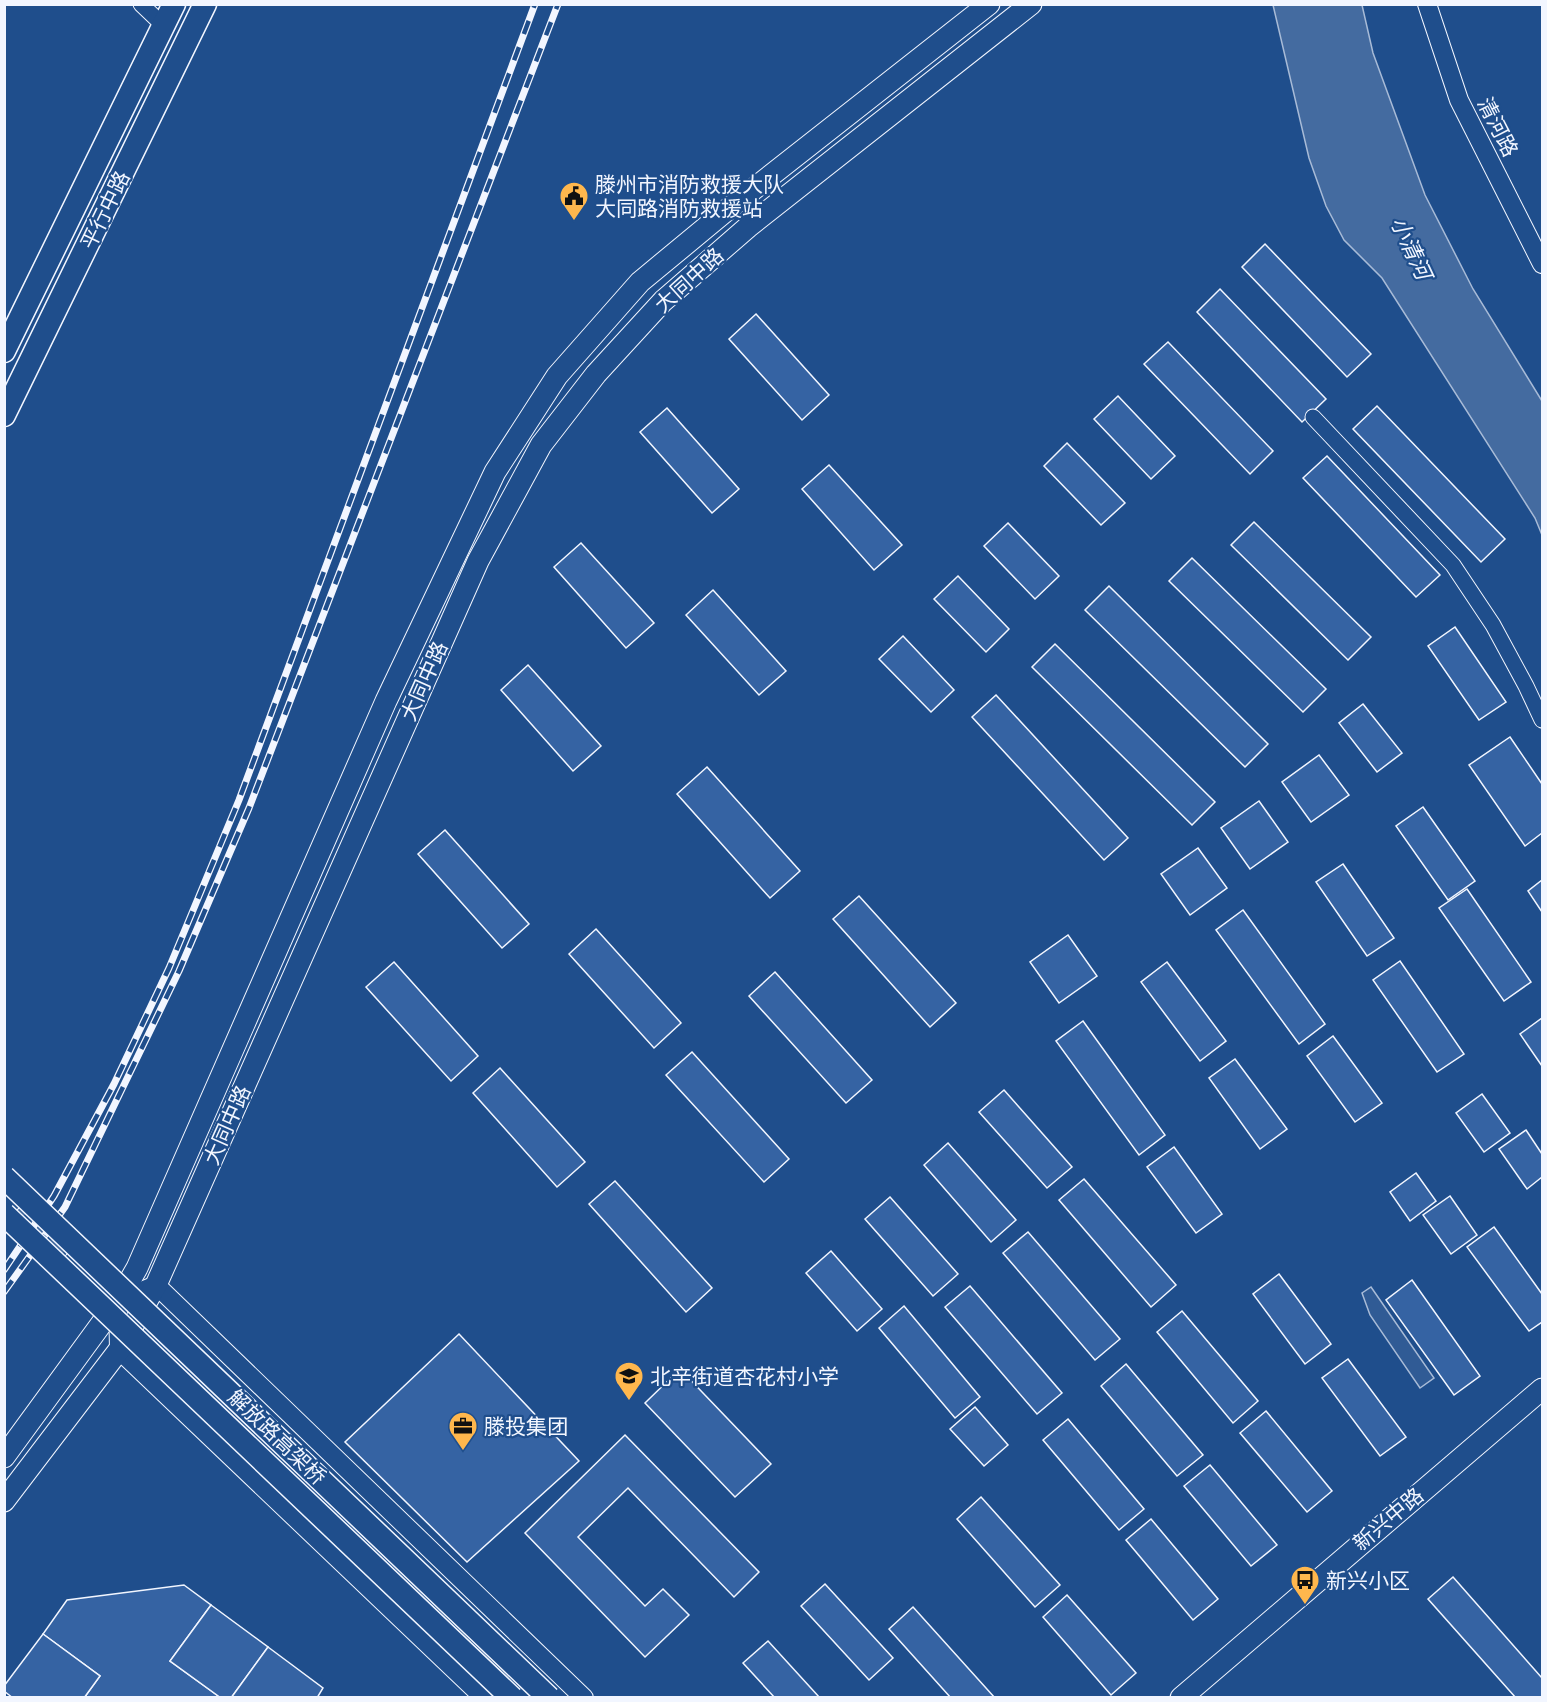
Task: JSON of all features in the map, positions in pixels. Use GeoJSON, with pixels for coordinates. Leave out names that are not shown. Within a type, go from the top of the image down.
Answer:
{"type":"FeatureCollection","features":[{"type":"Feature","properties":{"kind":"main road","name":"平行中路"},"geometry":{"type":"LineString","coordinates":[[4,351],[174,4]]}},
{"type":"Feature","properties":{"kind":"main road","name":"平行中路"},"geometry":{"type":"LineString","coordinates":[[4,415],[205,4]]}},
{"type":"Feature","properties":{"kind":"main road","name":"大同中路"},"geometry":{"type":"LineString","coordinates":[[4,1457],[117,1301],[137,1268],[386,701],[495,472],[557,376],[639,282],[989,4]]}},
{"type":"Feature","properties":{"kind":"main road","name":"大同中路"},"geometry":{"type":"LineString","coordinates":[[4,1501],[119,1350],[156,1285],[478,561],[541,445],[597,374],[663,301],[748,226],[1031,4]]}},
{"type":"Feature","properties":{"kind":"main road","name":"解放路高架桥"},"geometry":{"type":"LineString","coordinates":[[4,1177],[549,1698]]}},
{"type":"Feature","properties":{"kind":"main road","name":"解放路高架桥"},"geometry":{"type":"LineString","coordinates":[[4,1214],[513,1698]]}},
{"type":"Feature","properties":{"kind":"main road","name":"新兴中路"},"geometry":{"type":"LineString","coordinates":[[1181,1698],[1542,1389]]}},
{"type":"Feature","properties":{"kind":"street"},"geometry":{"type":"LineString","coordinates":[[141,4],[164,26]]}},
{"type":"Feature","properties":{"kind":"street","name":"清河路"},"geometry":{"type":"LineString","coordinates":[[1427,4],[1459,100],[1542,264]]}},
{"type":"Feature","properties":{"kind":"street"},"geometry":{"type":"LineString","coordinates":[[1313,417],[1453,565],[1493,625],[1542,720]]}},
{"type":"Feature","properties":{"kind":"street"},"geometry":{"type":"LineString","coordinates":[[4,1186],[13,1202],[4,1198]]}},
{"type":"Feature","properties":{"kind":"street"},"geometry":{"type":"LineString","coordinates":[[74,1260],[117,1301],[119,1350],[484,1698]]}},
{"type":"Feature","properties":{"kind":"street"},"geometry":{"type":"LineString","coordinates":[[117,1301],[156,1285],[584,1698]]}},
{"type":"Feature","properties":{"kind":"shaded area"},"geometry":{"type":"Polygon","coordinates":[[[1371,1287],[1434,1378],[1420,1388],[1370,1315],[1362,1293],[1371,1287]]]}},
{"type":"Feature","properties":{"kind":"water","name":"小清河"},"geometry":{"type":"Polygon","coordinates":[[[1273,5],[1362,5],[1373,53],[1425,195],[1473,289],[1542,401],[1542,535],[1535,518],[1382,278],[1344,240],[1326,206],[1309,158],[1273,5]]]}},
{"type":"Feature","properties":{"kind":"building"},"geometry":{"type":"Polygon","coordinates":[[[1265,244],[1371,354],[1347,377],[1242,267],[1265,244]]]}},
{"type":"Feature","properties":{"kind":"building"},"geometry":{"type":"Polygon","coordinates":[[[1220,289],[1326,399],[1302,422],[1197,312],[1220,289]]]}},
{"type":"Feature","properties":{"kind":"building"},"geometry":{"type":"Polygon","coordinates":[[[756,314],[829,395],[802,420],[729,339],[756,314]]]}},
{"type":"Feature","properties":{"kind":"building"},"geometry":{"type":"Polygon","coordinates":[[[1168,342],[1273,451],[1250,474],[1144,364],[1168,342]]]}},
{"type":"Feature","properties":{"kind":"building"},"geometry":{"type":"Polygon","coordinates":[[[1118,396],[1175,456],[1151,479],[1094,419],[1118,396]]]}},
{"type":"Feature","properties":{"kind":"building"},"geometry":{"type":"Polygon","coordinates":[[[1377,406],[1505,539],[1481,562],[1353,429],[1377,406]]]}},
{"type":"Feature","properties":{"kind":"building"},"geometry":{"type":"Polygon","coordinates":[[[667,408],[739,489],[712,513],[640,432],[667,408]]]}},
{"type":"Feature","properties":{"kind":"building"},"geometry":{"type":"Polygon","coordinates":[[[1067,443],[1125,503],[1101,525],[1044,466],[1067,443]]]}},
{"type":"Feature","properties":{"kind":"building"},"geometry":{"type":"Polygon","coordinates":[[[1327,456],[1440,575],[1416,597],[1303,478],[1327,456]]]}},
{"type":"Feature","properties":{"kind":"building"},"geometry":{"type":"Polygon","coordinates":[[[829,465],[902,545],[874,570],[802,489],[829,465]]]}},
{"type":"Feature","properties":{"kind":"building"},"geometry":{"type":"Polygon","coordinates":[[[1254,522],[1371,637],[1348,660],[1231,545],[1254,522]]]}},
{"type":"Feature","properties":{"kind":"building"},"geometry":{"type":"Polygon","coordinates":[[[1008,523],[1059,576],[1035,599],[984,546],[1008,523]]]}},
{"type":"Feature","properties":{"kind":"building"},"geometry":{"type":"Polygon","coordinates":[[[581,543],[654,623],[626,648],[554,567],[581,543]]]}},
{"type":"Feature","properties":{"kind":"building"},"geometry":{"type":"Polygon","coordinates":[[[1192,558],[1326,689],[1303,712],[1169,581],[1192,558]]]}},
{"type":"Feature","properties":{"kind":"building"},"geometry":{"type":"Polygon","coordinates":[[[958,576],[1009,629],[986,652],[934,599],[958,576]]]}},
{"type":"Feature","properties":{"kind":"building"},"geometry":{"type":"Polygon","coordinates":[[[1109,586],[1268,744],[1245,767],[1085,610],[1109,586]]]}},
{"type":"Feature","properties":{"kind":"building"},"geometry":{"type":"Polygon","coordinates":[[[713,590],[786,671],[759,695],[686,615],[713,590]]]}},
{"type":"Feature","properties":{"kind":"building"},"geometry":{"type":"Polygon","coordinates":[[[1455,627],[1506,702],[1479,720],[1428,646],[1455,627]]]}},
{"type":"Feature","properties":{"kind":"building"},"geometry":{"type":"Polygon","coordinates":[[[903,636],[954,690],[931,712],[879,659],[903,636]]]}},
{"type":"Feature","properties":{"kind":"building"},"geometry":{"type":"Polygon","coordinates":[[[1055,644],[1215,802],[1192,825],[1032,667],[1055,644]]]}},
{"type":"Feature","properties":{"kind":"building"},"geometry":{"type":"Polygon","coordinates":[[[528,665],[601,746],[573,771],[501,690],[528,665]]]}},
{"type":"Feature","properties":{"kind":"building"},"geometry":{"type":"Polygon","coordinates":[[[996,695],[1128,838],[1104,860],[972,717],[996,695]]]}},
{"type":"Feature","properties":{"kind":"building"},"geometry":{"type":"Polygon","coordinates":[[[1363,704],[1402,753],[1377,772],[1339,723],[1363,704]]]}},
{"type":"Feature","properties":{"kind":"building"},"geometry":{"type":"Polygon","coordinates":[[[1510,737],[1542,784],[1542,833],[1525,846],[1469,765],[1510,737]]]}},
{"type":"Feature","properties":{"kind":"building"},"geometry":{"type":"Polygon","coordinates":[[[1319,755],[1349,795],[1311,822],[1282,782],[1319,755]]]}},
{"type":"Feature","properties":{"kind":"building"},"geometry":{"type":"Polygon","coordinates":[[[707,767],[800,871],[770,898],[677,794],[707,767]]]}},
{"type":"Feature","properties":{"kind":"building"},"geometry":{"type":"Polygon","coordinates":[[[1259,801],[1288,842],[1250,869],[1221,828],[1259,801]]]}},
{"type":"Feature","properties":{"kind":"building"},"geometry":{"type":"Polygon","coordinates":[[[1423,807],[1475,881],[1448,900],[1396,826],[1423,807]]]}},
{"type":"Feature","properties":{"kind":"building"},"geometry":{"type":"Polygon","coordinates":[[[445,830],[529,924],[502,948],[418,854],[445,830]]]}},
{"type":"Feature","properties":{"kind":"building"},"geometry":{"type":"Polygon","coordinates":[[[1198,848],[1227,888],[1190,915],[1161,874],[1198,848]]]}},
{"type":"Feature","properties":{"kind":"building"},"geometry":{"type":"Polygon","coordinates":[[[1343,864],[1394,938],[1367,956],[1316,882],[1343,864]]]}},
{"type":"Feature","properties":{"kind":"building"},"geometry":{"type":"Polygon","coordinates":[[[1542,880],[1542,912],[1528,891],[1542,880]]]}},
{"type":"Feature","properties":{"kind":"building"},"geometry":{"type":"Polygon","coordinates":[[[1467,889],[1531,982],[1504,1001],[1439,908],[1467,889]]]}},
{"type":"Feature","properties":{"kind":"building"},"geometry":{"type":"Polygon","coordinates":[[[859,896],[956,1003],[930,1027],[833,919],[859,896]]]}},
{"type":"Feature","properties":{"kind":"building"},"geometry":{"type":"Polygon","coordinates":[[[1243,910],[1325,1024],[1299,1044],[1216,930],[1243,910]]]}},
{"type":"Feature","properties":{"kind":"building"},"geometry":{"type":"Polygon","coordinates":[[[596,929],[681,1023],[654,1048],[569,954],[596,929]]]}},
{"type":"Feature","properties":{"kind":"building"},"geometry":{"type":"Polygon","coordinates":[[[1068,935],[1097,976],[1059,1003],[1030,962],[1068,935]]]}},
{"type":"Feature","properties":{"kind":"building"},"geometry":{"type":"Polygon","coordinates":[[[1400,961],[1464,1054],[1437,1072],[1373,980],[1400,961]]]}},
{"type":"Feature","properties":{"kind":"building"},"geometry":{"type":"Polygon","coordinates":[[[394,962],[478,1056],[451,1081],[366,987],[394,962]]]}},
{"type":"Feature","properties":{"kind":"building"},"geometry":{"type":"Polygon","coordinates":[[[1167,962],[1226,1041],[1200,1061],[1141,982],[1167,962]]]}},
{"type":"Feature","properties":{"kind":"building"},"geometry":{"type":"Polygon","coordinates":[[[775,972],[872,1080],[846,1103],[749,996],[775,972]]]}},
{"type":"Feature","properties":{"kind":"building"},"geometry":{"type":"Polygon","coordinates":[[[1542,1018],[1542,1066],[1520,1034],[1542,1018]]]}},
{"type":"Feature","properties":{"kind":"building"},"geometry":{"type":"Polygon","coordinates":[[[1083,1021],[1165,1135],[1139,1155],[1056,1041],[1083,1021]]]}},
{"type":"Feature","properties":{"kind":"building"},"geometry":{"type":"Polygon","coordinates":[[[1333,1036],[1382,1103],[1355,1122],[1307,1056],[1333,1036]]]}},
{"type":"Feature","properties":{"kind":"building"},"geometry":{"type":"Polygon","coordinates":[[[692,1052],[789,1159],[764,1182],[666,1075],[692,1052]]]}},
{"type":"Feature","properties":{"kind":"building"},"geometry":{"type":"Polygon","coordinates":[[[1235,1059],[1287,1129],[1260,1149],[1209,1078],[1235,1059]]]}},
{"type":"Feature","properties":{"kind":"building"},"geometry":{"type":"Polygon","coordinates":[[[500,1068],[585,1162],[557,1187],[473,1093],[500,1068]]]}},
{"type":"Feature","properties":{"kind":"building"},"geometry":{"type":"Polygon","coordinates":[[[1004,1090],[1072,1167],[1047,1188],[979,1112],[1004,1090]]]}},
{"type":"Feature","properties":{"kind":"building"},"geometry":{"type":"Polygon","coordinates":[[[1482,1094],[1510,1133],[1484,1152],[1456,1113],[1482,1094]]]}},
{"type":"Feature","properties":{"kind":"building"},"geometry":{"type":"Polygon","coordinates":[[[1526,1130],[1542,1154],[1542,1177],[1527,1189],[1499,1149],[1526,1130]]]}},
{"type":"Feature","properties":{"kind":"building"},"geometry":{"type":"Polygon","coordinates":[[[948,1143],[1016,1220],[991,1242],[924,1165],[948,1143]]]}},
{"type":"Feature","properties":{"kind":"building"},"geometry":{"type":"Polygon","coordinates":[[[1174,1147],[1222,1214],[1196,1233],[1147,1167],[1174,1147]]]}},
{"type":"Feature","properties":{"kind":"building"},"geometry":{"type":"Polygon","coordinates":[[[1416,1173],[1436,1201],[1410,1221],[1390,1192],[1416,1173]]]}},
{"type":"Feature","properties":{"kind":"building"},"geometry":{"type":"Polygon","coordinates":[[[1084,1179],[1176,1285],[1151,1307],[1059,1200],[1084,1179]]]}},
{"type":"Feature","properties":{"kind":"building"},"geometry":{"type":"Polygon","coordinates":[[[615,1181],[712,1288],[686,1312],[589,1204],[615,1181]]]}},
{"type":"Feature","properties":{"kind":"building"},"geometry":{"type":"Polygon","coordinates":[[[1450,1196],[1477,1235],[1451,1254],[1423,1215],[1450,1196]]]}},
{"type":"Feature","properties":{"kind":"building"},"geometry":{"type":"Polygon","coordinates":[[[890,1197],[958,1274],[933,1296],[865,1219],[890,1197]]]}},
{"type":"Feature","properties":{"kind":"building"},"geometry":{"type":"Polygon","coordinates":[[[1494,1227],[1542,1294],[1542,1322],[1529,1331],[1467,1247],[1494,1227]]]}},
{"type":"Feature","properties":{"kind":"building"},"geometry":{"type":"Polygon","coordinates":[[[1028,1232],[1120,1339],[1095,1360],[1003,1253],[1028,1232]]]}},
{"type":"Feature","properties":{"kind":"building"},"geometry":{"type":"Polygon","coordinates":[[[831,1251],[882,1309],[857,1331],[806,1273],[831,1251]]]}},
{"type":"Feature","properties":{"kind":"building"},"geometry":{"type":"Polygon","coordinates":[[[1279,1274],[1331,1344],[1305,1364],[1253,1294],[1279,1274]]]}},
{"type":"Feature","properties":{"kind":"building"},"geometry":{"type":"Polygon","coordinates":[[[1412,1280],[1480,1376],[1454,1395],[1386,1300],[1412,1280]]]}},
{"type":"Feature","properties":{"kind":"building"},"geometry":{"type":"Polygon","coordinates":[[[970,1286],[1062,1393],[1037,1414],[945,1307],[970,1286]]]}},
{"type":"Feature","properties":{"kind":"building"},"geometry":{"type":"Polygon","coordinates":[[[904,1306],[980,1397],[955,1418],[879,1328],[904,1306]]]}},
{"type":"Feature","properties":{"kind":"building"},"geometry":{"type":"Polygon","coordinates":[[[1182,1311],[1258,1401],[1233,1423],[1157,1332],[1182,1311]]]}},
{"type":"Feature","properties":{"kind":"building","name":"滕投集团"},"geometry":{"type":"Polygon","coordinates":[[[459,1334],[579,1461],[467,1562],[345,1442],[459,1334]]]}},
{"type":"Feature","properties":{"kind":"building"},"geometry":{"type":"Polygon","coordinates":[[[1348,1359],[1406,1437],[1380,1456],[1322,1378],[1348,1359]]]}},
{"type":"Feature","properties":{"kind":"building"},"geometry":{"type":"Polygon","coordinates":[[[1126,1364],[1203,1455],[1177,1476],[1101,1386],[1126,1364]]]}},
{"type":"Feature","properties":{"kind":"building"},"geometry":{"type":"Polygon","coordinates":[[[680,1369],[771,1464],[735,1497],[645,1403],[680,1369]]]}},
{"type":"Feature","properties":{"kind":"building"},"geometry":{"type":"Polygon","coordinates":[[[975,1407],[1008,1445],[984,1466],[950,1429],[975,1407]]]}},
{"type":"Feature","properties":{"kind":"building"},"geometry":{"type":"Polygon","coordinates":[[[1266,1411],[1332,1491],[1307,1512],[1240,1433],[1266,1411]]]}},
{"type":"Feature","properties":{"kind":"building"},"geometry":{"type":"Polygon","coordinates":[[[1068,1419],[1144,1509],[1119,1530],[1043,1440],[1068,1419]]]}},
{"type":"Feature","properties":{"kind":"building"},"geometry":{"type":"Polygon","coordinates":[[[625,1435],[759,1572],[734,1597],[628,1488],[578,1537],[645,1606],[663,1589],[689,1615],[645,1657],[525,1533],[625,1435]]]}},
{"type":"Feature","properties":{"kind":"building"},"geometry":{"type":"Polygon","coordinates":[[[1210,1465],[1277,1545],[1251,1566],[1184,1486],[1210,1465]]]}},
{"type":"Feature","properties":{"kind":"building"},"geometry":{"type":"Polygon","coordinates":[[[981,1497],[1060,1585],[1035,1607],[957,1519],[981,1497]]]}},
{"type":"Feature","properties":{"kind":"building"},"geometry":{"type":"Polygon","coordinates":[[[1151,1519],[1218,1599],[1193,1620],[1126,1540],[1151,1519]]]}},
{"type":"Feature","properties":{"kind":"building"},"geometry":{"type":"Polygon","coordinates":[[[1453,1577],[1542,1678],[1542,1698],[1516,1698],[1428,1599],[1453,1577]]]}},
{"type":"Feature","properties":{"kind":"building"},"geometry":{"type":"Polygon","coordinates":[[[825,1584],[893,1658],[869,1680],[801,1606],[825,1584]]]}},
{"type":"Feature","properties":{"kind":"building"},"geometry":{"type":"Polygon","coordinates":[[[184,1585],[211,1605],[170,1661],[221,1698],[84,1698],[100,1676],[43,1634],[67,1600],[184,1585]]]}},
{"type":"Feature","properties":{"kind":"building"},"geometry":{"type":"Polygon","coordinates":[[[1067,1595],[1136,1673],[1111,1695],[1043,1617],[1067,1595]]]}},
{"type":"Feature","properties":{"kind":"building"},"geometry":{"type":"Polygon","coordinates":[[[211,1605],[268,1647],[231,1698],[221,1698],[170,1661],[211,1605]]]}},
{"type":"Feature","properties":{"kind":"building"},"geometry":{"type":"Polygon","coordinates":[[[913,1607],[995,1698],[951,1698],[889,1629],[913,1607]]]}},
{"type":"Feature","properties":{"kind":"building"},"geometry":{"type":"Polygon","coordinates":[[[43,1634],[100,1676],[84,1698],[13,1698],[4,1691],[4,1686],[43,1634]]]}},
{"type":"Feature","properties":{"kind":"building"},"geometry":{"type":"Polygon","coordinates":[[[768,1641],[820,1698],[775,1698],[743,1663],[768,1641]]]}},
{"type":"Feature","properties":{"kind":"building"},"geometry":{"type":"Polygon","coordinates":[[[268,1647],[323,1688],[317,1698],[231,1698],[268,1647]]]}},
{"type":"Feature","properties":{"kind":"tunnel"},"geometry":{"type":"LineString","coordinates":[[13,1201],[74,1260]]}},
{"type":"Feature","properties":{"kind":"railway"},"geometry":{"type":"LineString","coordinates":[[4,1270],[54,1196],[114,1084],[169,968],[239,800],[535,4]]}},
{"type":"Feature","properties":{"kind":"railway"},"geometry":{"type":"LineString","coordinates":[[4,1292],[65,1207],[179,971],[249,808],[558,4]]}},
{"type":"Feature","properties":{"kind":"place","name":"滕州市消防救援大队 大同路消防救援站"},"geometry":{"type":"Point","coordinates":[574,222]}},
{"type":"Feature","properties":{"kind":"place","name":"北辛街道杏花村小学"},"geometry":{"type":"Point","coordinates":[629,1402]}},
{"type":"Feature","properties":{"kind":"place","name":"滕投集团"},"geometry":{"type":"Point","coordinates":[463,1452]}},
{"type":"Feature","properties":{"kind":"place","name":"新兴小区"},"geometry":{"type":"Point","coordinates":[1305,1606]}}]}
